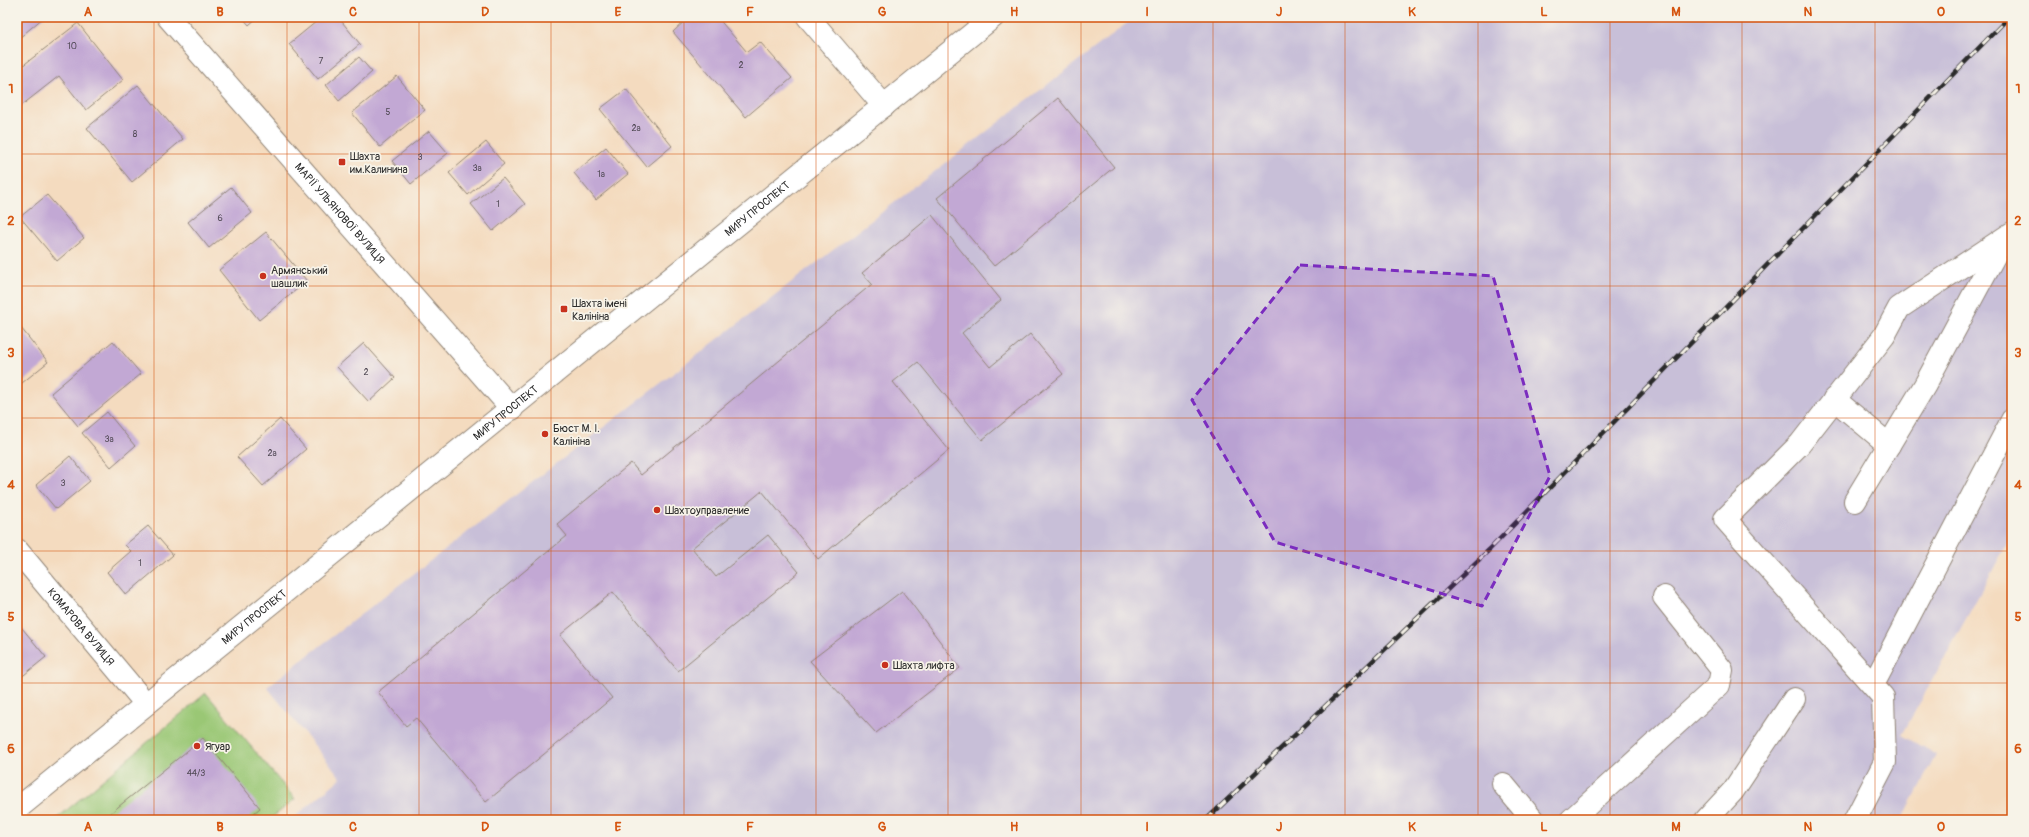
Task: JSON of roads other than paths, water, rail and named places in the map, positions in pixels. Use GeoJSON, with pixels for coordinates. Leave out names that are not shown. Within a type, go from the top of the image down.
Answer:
{"type":"FeatureCollection","features":[{"type":"Feature","properties":{"kind":"main road","name":"МАРІЇ УЛЬЯНОВОЇ ВУЛИЦЯ"},"geometry":{"type":"LineString","coordinates":[[168,17],[512,409]]}},
{"type":"Feature","properties":{"kind":"main road"},"geometry":{"type":"LineString","coordinates":[[808,17],[884,106]]}},
{"type":"Feature","properties":{"kind":"main road","name":"МИРУ ПРОСПЕКТ"},"geometry":{"type":"LineString","coordinates":[[17,809],[512,409],[993,17]]}},
{"type":"Feature","properties":{"kind":"main road"},"geometry":{"type":"LineString","coordinates":[[1855,820],[1884,762],[1883,697],[1725,519],[1800,444],[1884,336],[1899,308],[2008,235]]}},
{"type":"Feature","properties":{"kind":"main road"},"geometry":{"type":"LineString","coordinates":[[1856,501],[1925,385],[2008,235]]}},
{"type":"Feature","properties":{"kind":"main road"},"geometry":{"type":"LineString","coordinates":[[1834,399],[1889,445]]}},
{"type":"Feature","properties":{"kind":"main road"},"geometry":{"type":"LineString","coordinates":[[1873,685],[2012,420]]}},
{"type":"Feature","properties":{"kind":"main road","name":"КОМАРОВА ВУЛИЦЯ"},"geometry":{"type":"LineString","coordinates":[[17,550],[146,704]]}},
{"type":"Feature","properties":{"kind":"main road"},"geometry":{"type":"LineString","coordinates":[[1571,820],[1719,685],[1722,670],[1664,597]]}},
{"type":"Feature","properties":{"kind":"main road"},"geometry":{"type":"LineString","coordinates":[[1706,820],[1733,791],[1794,699]]}},
{"type":"Feature","properties":{"kind":"main road"},"geometry":{"type":"LineString","coordinates":[[1503,784],[1534,820]]}},
{"type":"Feature","properties":{"kind":"railway"},"geometry":{"type":"LineString","coordinates":[[1206,820],[1490,549],[2009,17]]}},
{"type":"Feature","properties":{"kind":"place","name":"Шахта им.Калинина"},"geometry":{"type":"Point","coordinates":[342,162]}},
{"type":"Feature","properties":{"kind":"place","name":"Армянський шашлик"},"geometry":{"type":"Point","coordinates":[263,276]}},
{"type":"Feature","properties":{"kind":"place","name":"Шахта імені Калініна"},"geometry":{"type":"Point","coordinates":[564,309]}},
{"type":"Feature","properties":{"kind":"place","name":"Бюст М. І. Калініна"},"geometry":{"type":"Point","coordinates":[545,434]}},
{"type":"Feature","properties":{"kind":"place","name":"Шахтоуправление"},"geometry":{"type":"Point","coordinates":[657,510]}},
{"type":"Feature","properties":{"kind":"place","name":"Шахта лифта"},"geometry":{"type":"Point","coordinates":[885,665]}},
{"type":"Feature","properties":{"kind":"place","name":"Ягуар"},"geometry":{"type":"Point","coordinates":[197,746]}}]}
